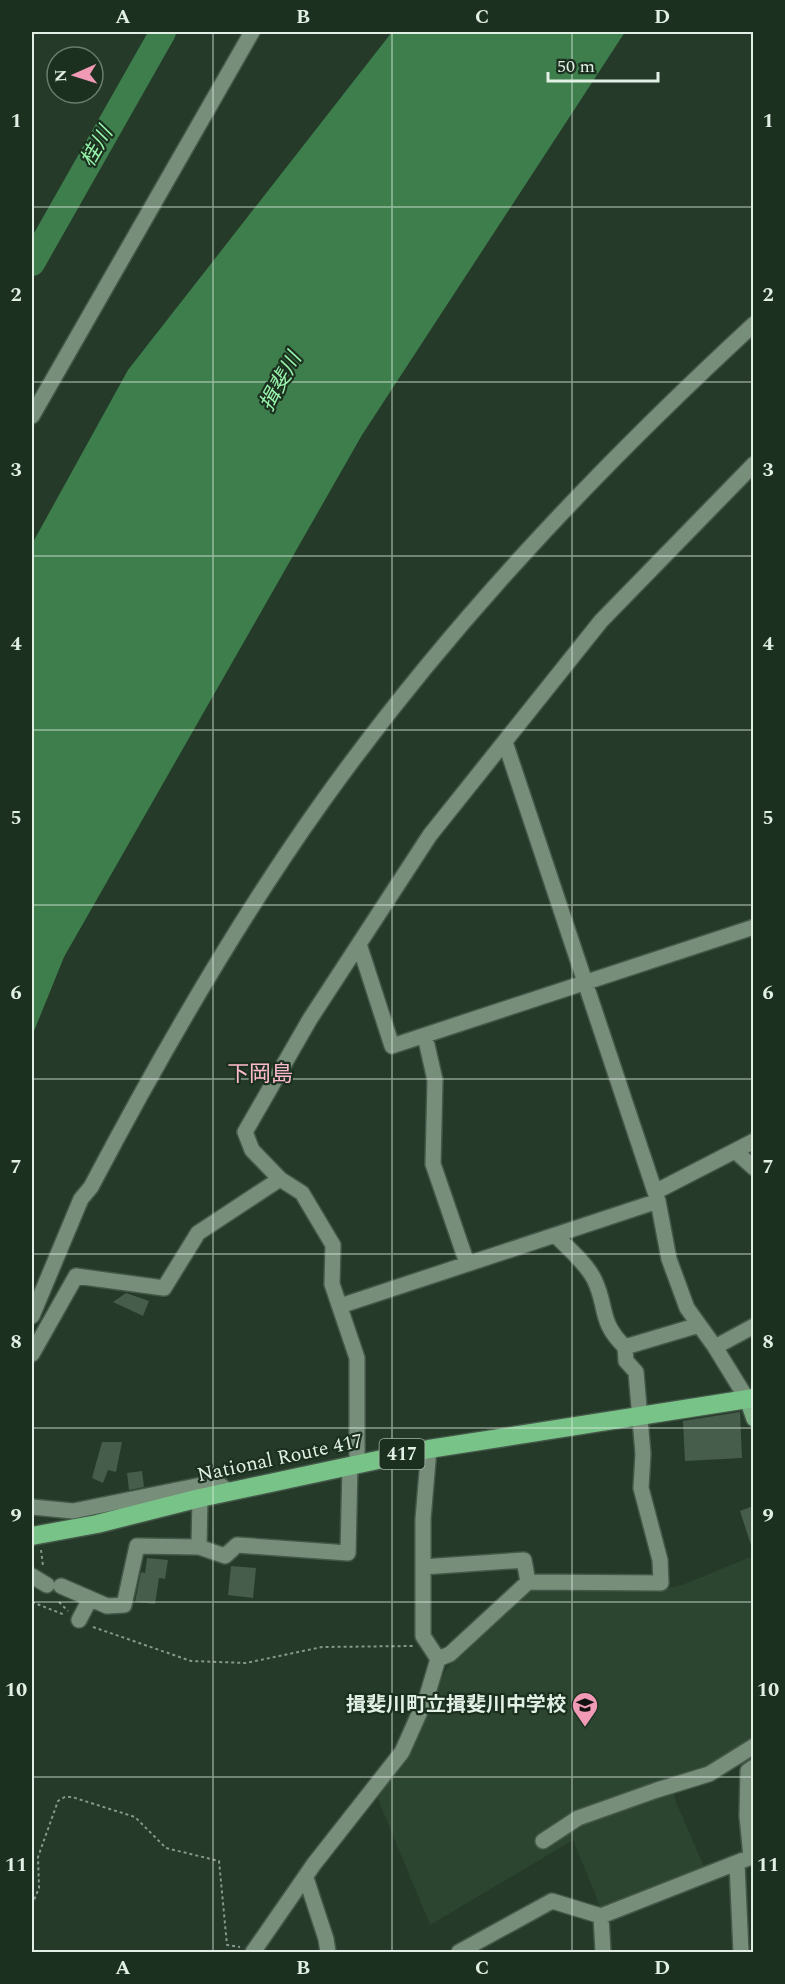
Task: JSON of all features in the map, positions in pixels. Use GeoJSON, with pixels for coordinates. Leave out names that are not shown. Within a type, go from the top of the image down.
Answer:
{"type":"FeatureCollection","features":[{"type":"Feature","properties":{"kind":"highway","name":"National Route 417"},"geometry":{"type":"LineString","coordinates":[[35,1536],[429,1449],[750,1398]]}},
{"type":"Feature","properties":{"kind":"main road"},"geometry":{"type":"LineString","coordinates":[[750,1398],[753,1419]]}},
{"type":"Feature","properties":{"kind":"street"},"geometry":{"type":"LineString","coordinates":[[32,416],[252,32]]}},
{"type":"Feature","properties":{"kind":"street"},"geometry":{"type":"LineString","coordinates":[[32,1316],[81,1199],[91,1187],[168,1043],[259,897],[323,801],[424,669],[481,602],[603,468],[753,324]]}},
{"type":"Feature","properties":{"kind":"street"},"geometry":{"type":"LineString","coordinates":[[32,1576],[107,1606],[124,1605],[137,1546],[199,1547],[225,1556],[237,1545],[348,1553],[354,1465],[357,1358],[332,1284],[333,1245],[302,1193],[280,1179],[252,1150],[244,1132],[310,1019],[430,835],[601,621],[753,464]]}},
{"type":"Feature","properties":{"kind":"street"},"geometry":{"type":"LineString","coordinates":[[505,742],[657,1197],[669,1259],[687,1308],[750,1398]]}},
{"type":"Feature","properties":{"kind":"street"},"geometry":{"type":"LineString","coordinates":[[359,944],[392,1046],[753,927]]}},
{"type":"Feature","properties":{"kind":"street"},"geometry":{"type":"LineString","coordinates":[[425,1036],[435,1080],[433,1164],[467,1263]]}},
{"type":"Feature","properties":{"kind":"street"},"geometry":{"type":"LineString","coordinates":[[340,1306],[556,1236],[657,1197],[753,1141]]}},
{"type":"Feature","properties":{"kind":"street"},"geometry":{"type":"LineString","coordinates":[[735,1151],[753,1168]]}},
{"type":"Feature","properties":{"kind":"street"},"geometry":{"type":"LineString","coordinates":[[32,1354],[76,1276],[164,1288],[198,1233],[280,1179]]}},
{"type":"Feature","properties":{"kind":"street"},"geometry":{"type":"LineString","coordinates":[[438,1659],[450,1654],[528,1582],[661,1583],[660,1560],[641,1488],[643,1454],[636,1372],[626,1360],[625,1347],[613,1335],[604,1320],[594,1279],[556,1236]]}},
{"type":"Feature","properties":{"kind":"street"},"geometry":{"type":"LineString","coordinates":[[625,1347],[699,1325]]}},
{"type":"Feature","properties":{"kind":"street"},"geometry":{"type":"LineString","coordinates":[[715,1347],[753,1326]]}},
{"type":"Feature","properties":{"kind":"street"},"geometry":{"type":"LineString","coordinates":[[429,1449],[423,1519],[423,1636],[438,1659]]}},
{"type":"Feature","properties":{"kind":"street"},"geometry":{"type":"LineString","coordinates":[[32,1508],[73,1511],[216,1482],[230,1492]]}},
{"type":"Feature","properties":{"kind":"street"},"geometry":{"type":"LineString","coordinates":[[199,1547],[200,1498]]}},
{"type":"Feature","properties":{"kind":"street"},"geometry":{"type":"LineString","coordinates":[[423,1567],[524,1560],[528,1582]]}},
{"type":"Feature","properties":{"kind":"street"},"geometry":{"type":"LineString","coordinates":[[80,1620],[90,1599]]}},
{"type":"Feature","properties":{"kind":"street"},"geometry":{"type":"LineString","coordinates":[[254,1950],[402,1752],[427,1696],[438,1659]]}},
{"type":"Feature","properties":{"kind":"street"},"geometry":{"type":"LineString","coordinates":[[543,1840],[578,1818],[709,1774],[753,1746]]}},
{"type":"Feature","properties":{"kind":"street"},"geometry":{"type":"LineString","coordinates":[[467,1950],[552,1901],[601,1916],[751,1857],[747,1816],[748,1771],[753,1767]]}},
{"type":"Feature","properties":{"kind":"street"},"geometry":{"type":"LineString","coordinates":[[737,1864],[741,1953]]}},
{"type":"Feature","properties":{"kind":"street"},"geometry":{"type":"LineString","coordinates":[[306,1878],[326,1939],[328,1953]]}},
{"type":"Feature","properties":{"kind":"street"},"geometry":{"type":"LineString","coordinates":[[601,1916],[603,1953]]}},
{"type":"Feature","properties":{"kind":"path"},"geometry":{"type":"LineString","coordinates":[[32,1602],[58,1614],[74,1616],[49,1591],[54,1586],[35,1536]]}},
{"type":"Feature","properties":{"kind":"path"},"geometry":{"type":"LineString","coordinates":[[80,1620],[137,1643],[191,1660],[246,1663],[322,1647],[417,1646],[427,1643]]}},
{"type":"Feature","properties":{"kind":"path"},"geometry":{"type":"LineString","coordinates":[[32,1905],[39,1888],[38,1857],[58,1802],[65,1797],[72,1797],[135,1817],[166,1848],[219,1862],[227,1945],[254,1950]]}},
{"type":"Feature","properties":{"kind":"shaded area","name":"揖斐川町立揖斐川中学校"},"geometry":{"type":"Polygon","coordinates":[[[753,1556],[753,1753],[673,1789],[676,1802],[705,1869],[602,1911],[573,1840],[430,1925],[377,1797],[405,1753],[436,1684],[464,1645],[535,1585],[659,1590],[682,1585],[753,1556]]]}},
{"type":"Feature","properties":{"kind":"water","name":"揖斐川"},"geometry":{"type":"Polygon","coordinates":[[[392,32],[625,32],[362,435],[64,957],[32,1036],[32,544],[128,370],[392,32]]]}},
{"type":"Feature","properties":{"kind":"building"},"geometry":{"type":"Polygon","coordinates":[[[126,1293],[149,1301],[143,1316],[113,1302],[126,1293]]]}},
{"type":"Feature","properties":{"kind":"building"},"geometry":{"type":"Polygon","coordinates":[[[740,1412],[742,1458],[685,1461],[683,1421],[740,1412]]]}},
{"type":"Feature","properties":{"kind":"building"},"geometry":{"type":"Polygon","coordinates":[[[102,1442],[122,1442],[116,1472],[108,1470],[103,1483],[92,1478],[102,1442]]]}},
{"type":"Feature","properties":{"kind":"building"},"geometry":{"type":"Polygon","coordinates":[[[142,1471],[144,1487],[129,1490],[127,1473],[142,1471]]]}},
{"type":"Feature","properties":{"kind":"building"},"geometry":{"type":"Polygon","coordinates":[[[753,1506],[753,1545],[751,1545],[740,1511],[753,1506]]]}},
{"type":"Feature","properties":{"kind":"building"},"geometry":{"type":"Polygon","coordinates":[[[147,1558],[168,1560],[165,1579],[159,1578],[155,1604],[135,1602],[141,1572],[145,1573],[147,1558]]]}},
{"type":"Feature","properties":{"kind":"building"},"geometry":{"type":"Polygon","coordinates":[[[231,1566],[256,1568],[253,1598],[228,1595],[231,1566]]]}},
{"type":"Feature","properties":{"kind":"waterway","name":"桂川"},"geometry":{"type":"LineString","coordinates":[[32,263],[163,32]]}},
{"type":"Feature","properties":{"kind":"place","name":"揖斐川町立揖斐川中学校"},"geometry":{"type":"Point","coordinates":[585,1728]}},
{"type":"Feature","properties":{"kind":"district","name":"下岡島"},"geometry":{"type":"Point","coordinates":[260,1074]}}]}
